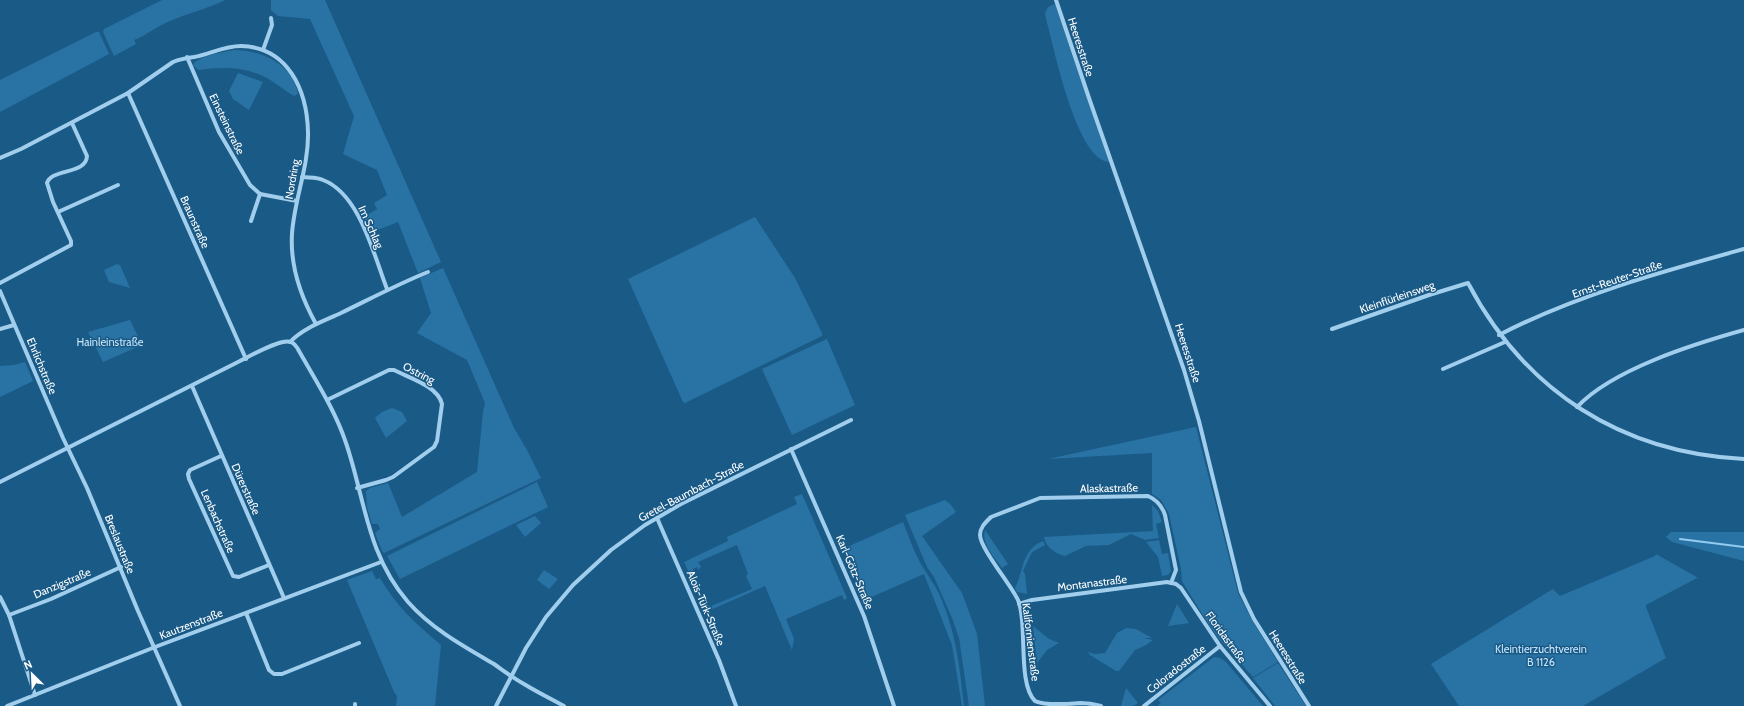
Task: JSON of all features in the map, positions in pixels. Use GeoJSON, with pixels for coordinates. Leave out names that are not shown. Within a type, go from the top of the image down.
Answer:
{"type":"FeatureCollection","features":[{"type":"Feature","properties":{"kind":"street","name":"Heeresstraße"},"geometry":{"type":"LineString","coordinates":[[1056,0],[1184,370],[1199,420],[1241,592],[1254,619],[1309,706]]}},
{"type":"Feature","properties":{"kind":"street"},"geometry":{"type":"LineString","coordinates":[[263,50],[272,25],[271,18]]}},
{"type":"Feature","properties":{"kind":"street","name":"Nordring"},"geometry":{"type":"LineString","coordinates":[[0,158],[72,123],[128,93],[173,62],[187,57],[194,57],[220,48],[241,46],[263,50],[278,58],[290,70],[298,83],[304,98],[308,133],[292,234],[295,268],[305,304],[316,324]]}},
{"type":"Feature","properties":{"kind":"street","name":"Einsteinstraße"},"geometry":{"type":"LineString","coordinates":[[187,57],[219,132],[242,174],[260,194]]}},
{"type":"Feature","properties":{"kind":"street","name":"Braunstraße"},"geometry":{"type":"LineString","coordinates":[[128,93],[246,359]]}},
{"type":"Feature","properties":{"kind":"street"},"geometry":{"type":"LineString","coordinates":[[0,283],[71,245],[71,240],[49,194],[48,180],[83,165],[87,159],[88,156],[72,123]]}},
{"type":"Feature","properties":{"kind":"street","name":"Im Schlag"},"geometry":{"type":"LineString","coordinates":[[302,177],[323,180],[338,189],[352,205],[362,223],[386,289]]}},
{"type":"Feature","properties":{"kind":"street"},"geometry":{"type":"LineString","coordinates":[[58,212],[118,185]]}},
{"type":"Feature","properties":{"kind":"street"},"geometry":{"type":"LineString","coordinates":[[251,220],[260,194],[297,201]]}},
{"type":"Feature","properties":{"kind":"street","name":"Ernst-Reuter-Straße"},"geometry":{"type":"LineString","coordinates":[[1500,335],[1539,316],[1618,287],[1744,249]]}},
{"type":"Feature","properties":{"kind":"street"},"geometry":{"type":"LineString","coordinates":[[290,342],[295,336],[316,324],[386,289],[428,272]]}},
{"type":"Feature","properties":{"kind":"street","name":"Kleinflürleinsweg"},"geometry":{"type":"LineString","coordinates":[[1332,329],[1468,283],[1481,307],[1500,335]]}},
{"type":"Feature","properties":{"kind":"street","name":"Ehrlichstraße"},"geometry":{"type":"LineString","coordinates":[[0,291],[67,447]]}},
{"type":"Feature","properties":{"kind":"street"},"geometry":{"type":"LineString","coordinates":[[0,329],[14,325]]}},
{"type":"Feature","properties":{"kind":"street"},"geometry":{"type":"LineString","coordinates":[[1577,407],[1584,399],[1606,385],[1664,356],[1703,342],[1744,330]]}},
{"type":"Feature","properties":{"kind":"street"},"geometry":{"type":"LineString","coordinates":[[1500,335],[1524,364],[1548,385],[1577,407],[1609,426],[1668,449],[1698,455],[1744,459]]}},
{"type":"Feature","properties":{"kind":"street"},"geometry":{"type":"LineString","coordinates":[[0,482],[67,447],[126,420],[278,343],[290,342],[296,345],[327,400],[345,442],[368,529],[381,562],[397,588],[420,614],[444,634],[511,676],[564,706]]}},
{"type":"Feature","properties":{"kind":"street"},"geometry":{"type":"LineString","coordinates":[[1443,369],[1505,342]]}},
{"type":"Feature","properties":{"kind":"street","name":"Ostring"},"geometry":{"type":"LineString","coordinates":[[327,400],[389,370],[394,370],[434,390],[441,399],[442,404],[438,438],[434,447],[393,477],[357,488]]}},
{"type":"Feature","properties":{"kind":"street","name":"Dürerstraße"},"geometry":{"type":"LineString","coordinates":[[192,386],[284,598]]}},
{"type":"Feature","properties":{"kind":"street","name":"Gretel-Baumbach-Straße"},"geometry":{"type":"LineString","coordinates":[[496,706],[534,633],[546,616],[573,585],[611,550],[657,518],[851,420]]}},
{"type":"Feature","properties":{"kind":"street","name":"Breslaustraße"},"geometry":{"type":"LineString","coordinates":[[67,447],[87,488],[180,706]]}},
{"type":"Feature","properties":{"kind":"street","name":"Karl-Götz-Straße"},"geometry":{"type":"LineString","coordinates":[[791,449],[864,616],[894,706]]}},
{"type":"Feature","properties":{"kind":"street","name":"Lenbachstraße"},"geometry":{"type":"LineString","coordinates":[[222,456],[190,470],[188,474],[189,479],[234,576],[239,577],[269,565]]}},
{"type":"Feature","properties":{"kind":"street","name":"Alaskastraße"},"geometry":{"type":"LineString","coordinates":[[983,526],[991,517],[1040,498],[1148,496],[1158,502],[1166,515],[1176,570],[1169,582]]}},
{"type":"Feature","properties":{"kind":"street","name":"Alois-Türk-Straße"},"geometry":{"type":"LineString","coordinates":[[657,518],[716,654],[736,706]]}},
{"type":"Feature","properties":{"kind":"street","name":"Kalifornienstraße"},"geometry":{"type":"LineString","coordinates":[[983,526],[980,535],[984,547],[1001,571],[1019,604],[1027,686],[1033,699],[1037,703],[1045,706],[1080,703],[1101,706]]}},
{"type":"Feature","properties":{"kind":"street","name":"Kautzenstraße"},"geometry":{"type":"LineString","coordinates":[[7,706],[284,598],[381,562]]}},
{"type":"Feature","properties":{"kind":"street","name":"Danzigstraße"},"geometry":{"type":"LineString","coordinates":[[9,615],[51,599],[121,567]]}},
{"type":"Feature","properties":{"kind":"street","name":"Montanastraße"},"geometry":{"type":"LineString","coordinates":[[1019,604],[1032,600],[1169,582]]}},
{"type":"Feature","properties":{"kind":"street","name":"Floridastraße"},"geometry":{"type":"LineString","coordinates":[[1169,582],[1181,588],[1220,646],[1270,706]]}},
{"type":"Feature","properties":{"kind":"street"},"geometry":{"type":"LineString","coordinates":[[0,597],[9,615],[36,695]]}},
{"type":"Feature","properties":{"kind":"street"},"geometry":{"type":"LineString","coordinates":[[246,613],[269,670],[274,674],[282,674],[360,643]]}},
{"type":"Feature","properties":{"kind":"street","name":"Coloradostraße"},"geometry":{"type":"LineString","coordinates":[[1144,706],[1220,646]]}},
{"type":"Feature","properties":{"kind":"green space"},"geometry":{"type":"Polygon","coordinates":[[[162,0],[225,0],[165,23],[134,40],[136,44],[114,56],[103,32],[104,29],[162,0]]]}},
{"type":"Feature","properties":{"kind":"green space"},"geometry":{"type":"Polygon","coordinates":[[[271,0],[325,0],[441,262],[418,273],[398,222],[370,233],[364,217],[377,209],[374,203],[387,195],[377,170],[343,154],[354,116],[310,19],[278,16],[271,10],[271,0]]]}},
{"type":"Feature","properties":{"kind":"green space"},"geometry":{"type":"Polygon","coordinates":[[[1055,4],[1109,162],[1097,156],[1086,143],[1068,100],[1045,13],[1048,7],[1055,4]]]}},
{"type":"Feature","properties":{"kind":"green space"},"geometry":{"type":"Polygon","coordinates":[[[96,32],[99,32],[109,54],[0,112],[0,80],[96,32]]]}},
{"type":"Feature","properties":{"kind":"green space"},"geometry":{"type":"Polygon","coordinates":[[[234,50],[265,56],[283,67],[290,74],[295,83],[298,94],[294,96],[269,79],[257,73],[232,68],[198,70],[193,65],[205,57],[234,50]]]}},
{"type":"Feature","properties":{"kind":"green space"},"geometry":{"type":"Polygon","coordinates":[[[238,73],[263,82],[249,110],[233,99],[229,91],[238,73]]]}},
{"type":"Feature","properties":{"kind":"green space"},"geometry":{"type":"Polygon","coordinates":[[[755,217],[795,278],[822,333],[822,336],[685,403],[683,402],[628,279],[755,217]]]}},
{"type":"Feature","properties":{"kind":"green space"},"geometry":{"type":"Polygon","coordinates":[[[117,264],[120,265],[130,288],[109,282],[104,270],[117,264]]]}},
{"type":"Feature","properties":{"kind":"green space"},"geometry":{"type":"Polygon","coordinates":[[[443,268],[514,428],[541,478],[384,553],[375,533],[380,529],[378,524],[372,524],[367,507],[366,491],[370,488],[388,483],[402,517],[477,472],[485,403],[467,360],[417,333],[431,313],[420,278],[443,268]]]}},
{"type":"Feature","properties":{"kind":"green space","name":"Hainleinstraße"},"geometry":{"type":"Polygon","coordinates":[[[130,320],[142,345],[103,362],[88,332],[130,320]]]}},
{"type":"Feature","properties":{"kind":"green space"},"geometry":{"type":"Polygon","coordinates":[[[827,339],[855,405],[792,435],[762,369],[827,339]]]}},
{"type":"Feature","properties":{"kind":"green space"},"geometry":{"type":"Polygon","coordinates":[[[25,362],[33,381],[0,397],[0,366],[14,365],[25,362]]]}},
{"type":"Feature","properties":{"kind":"green space"},"geometry":{"type":"Polygon","coordinates":[[[392,408],[402,412],[407,421],[386,438],[375,418],[382,412],[392,408]]]}},
{"type":"Feature","properties":{"kind":"green space"},"geometry":{"type":"Polygon","coordinates":[[[1196,427],[1238,593],[1252,620],[1278,662],[1253,677],[1219,639],[1182,581],[1181,569],[1169,514],[1161,500],[1152,494],[1152,453],[1048,459],[1196,427]]]}},
{"type":"Feature","properties":{"kind":"green space"},"geometry":{"type":"Polygon","coordinates":[[[537,482],[548,507],[400,579],[387,556],[537,482]]]}},
{"type":"Feature","properties":{"kind":"green space"},"geometry":{"type":"Polygon","coordinates":[[[802,494],[847,598],[844,600],[842,595],[786,619],[794,639],[792,650],[765,586],[708,611],[715,629],[713,629],[702,604],[707,602],[709,607],[752,589],[746,576],[748,574],[737,545],[698,562],[701,567],[698,570],[697,567],[693,569],[694,573],[690,575],[684,562],[728,541],[727,537],[797,504],[794,497],[802,494]]]}},
{"type":"Feature","properties":{"kind":"green space"},"geometry":{"type":"Polygon","coordinates":[[[945,500],[956,512],[922,536],[962,593],[977,634],[985,706],[969,706],[959,638],[934,577],[927,567],[905,515],[945,500]]]}},
{"type":"Feature","properties":{"kind":"green space"},"geometry":{"type":"Polygon","coordinates":[[[1152,505],[1158,511],[1162,522],[1156,524],[1159,538],[1145,540],[1131,534],[1109,545],[1086,546],[1065,556],[1052,550],[1045,541],[1044,537],[1153,531],[1152,505]]]}},
{"type":"Feature","properties":{"kind":"green space"},"geometry":{"type":"Polygon","coordinates":[[[535,516],[541,523],[525,537],[516,525],[535,516]]]}},
{"type":"Feature","properties":{"kind":"green space"},"geometry":{"type":"Polygon","coordinates":[[[903,522],[912,546],[938,591],[946,611],[957,651],[964,706],[962,706],[952,645],[924,574],[867,599],[845,548],[903,522]]]}},
{"type":"Feature","properties":{"kind":"green space"},"geometry":{"type":"Polygon","coordinates":[[[985,530],[1008,564],[1002,568],[987,546],[984,535],[985,530]]]}},
{"type":"Feature","properties":{"kind":"green space"},"geometry":{"type":"Polygon","coordinates":[[[1671,532],[1744,532],[1744,561],[1672,542],[1666,537],[1671,532]]]}},
{"type":"Feature","properties":{"kind":"green space"},"geometry":{"type":"Polygon","coordinates":[[[1159,540],[1162,554],[1168,553],[1171,571],[1168,575],[1162,576],[1158,557],[1146,542],[1159,540]]]}},
{"type":"Feature","properties":{"kind":"green space"},"geometry":{"type":"Polygon","coordinates":[[[1043,541],[1045,545],[1032,552],[1023,571],[1025,574],[1027,594],[1017,592],[1015,588],[1027,555],[1036,545],[1043,541]]]}},
{"type":"Feature","properties":{"kind":"green space","name":"Kleintierzuchtverein B 1126"},"geometry":{"type":"Polygon","coordinates":[[[1656,554],[1700,579],[1697,578],[1646,605],[1666,658],[1583,706],[1459,706],[1431,664],[1553,589],[1560,596],[1655,556],[1656,554]]]}},
{"type":"Feature","properties":{"kind":"green space"},"geometry":{"type":"Polygon","coordinates":[[[544,570],[558,579],[549,589],[537,580],[544,570]]]}},
{"type":"Feature","properties":{"kind":"green space"},"geometry":{"type":"Polygon","coordinates":[[[372,571],[376,579],[380,578],[386,588],[407,614],[441,645],[435,706],[396,706],[397,696],[347,580],[372,571]]]}},
{"type":"Feature","properties":{"kind":"green space"},"geometry":{"type":"Polygon","coordinates":[[[1177,604],[1189,623],[1168,626],[1177,604]]]}},
{"type":"Feature","properties":{"kind":"green space"},"geometry":{"type":"Polygon","coordinates":[[[1033,626],[1049,639],[1059,643],[1047,650],[1037,663],[1033,626]]]}},
{"type":"Feature","properties":{"kind":"green space"},"geometry":{"type":"Polygon","coordinates":[[[1126,628],[1136,629],[1152,638],[1143,638],[1153,640],[1135,650],[1119,671],[1116,671],[1090,655],[1088,652],[1095,654],[1105,653],[1117,633],[1126,628]]]}},
{"type":"Feature","properties":{"kind":"green space"},"geometry":{"type":"Polygon","coordinates":[[[1214,657],[1220,658],[1226,662],[1263,706],[1157,706],[1161,703],[1158,700],[1214,657]]]}},
{"type":"Feature","properties":{"kind":"green space"},"geometry":{"type":"Polygon","coordinates":[[[1278,663],[1306,706],[1275,706],[1253,678],[1278,663]]]}},
{"type":"Feature","properties":{"kind":"green space"},"geometry":{"type":"Polygon","coordinates":[[[1126,688],[1138,703],[1133,706],[1121,706],[1126,688]]]}},
{"type":"Feature","properties":{"kind":"waterway"},"geometry":{"type":"LineString","coordinates":[[1680,539],[1744,547]]}}]}
